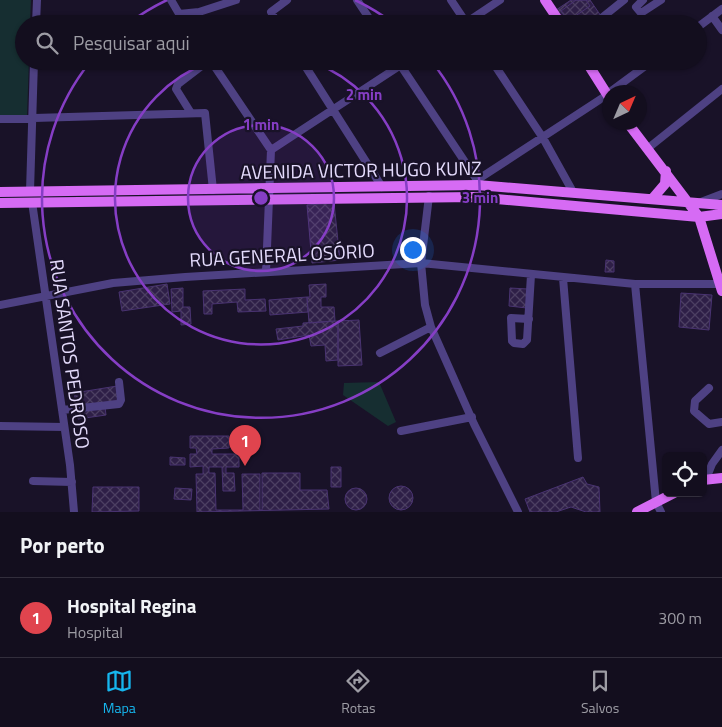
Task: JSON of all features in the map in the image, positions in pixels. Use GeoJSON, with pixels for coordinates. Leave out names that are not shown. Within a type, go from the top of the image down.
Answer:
{"type":"FeatureCollection","features":[{"type":"Feature","properties":{"kind":"main road"},"geometry":{"type":"LineString","coordinates":[[545,0],[556,15]]}},
{"type":"Feature","properties":{"kind":"main road"},"geometry":{"type":"LineString","coordinates":[[592,70],[602,85]]}},
{"type":"Feature","properties":{"kind":"main road"},"geometry":{"type":"LineString","coordinates":[[633,130],[699,217],[720,287]]}},
{"type":"Feature","properties":{"kind":"main road"},"geometry":{"type":"LineString","coordinates":[[653,198],[661,192],[665,184],[666,172]]}},
{"type":"Feature","properties":{"kind":"main road","name":"AVENIDA VICTOR HUGO KUNZ"},"geometry":{"type":"LineString","coordinates":[[0,203],[31,196],[382,187],[477,182],[573,192],[686,200],[722,205]]}},
{"type":"Feature","properties":{"kind":"main road","name":"AVENIDA VICTOR HUGO KUNZ"},"geometry":{"type":"LineString","coordinates":[[0,192],[31,196],[269,200],[474,196],[699,217],[722,214]]}},
{"type":"Feature","properties":{"kind":"main road"},"geometry":{"type":"LineString","coordinates":[[707,480],[722,478]]}},
{"type":"Feature","properties":{"kind":"main road"},"geometry":{"type":"LineString","coordinates":[[637,512],[652,508],[668,497]]}},
{"type":"Feature","properties":{"kind":"street"},"geometry":{"type":"LineString","coordinates":[[36,15],[37,0]]}},
{"type":"Feature","properties":{"kind":"street"},"geometry":{"type":"LineString","coordinates":[[170,0],[179,14],[199,12],[236,0]]}},
{"type":"Feature","properties":{"kind":"street"},"geometry":{"type":"LineString","coordinates":[[273,15],[271,12],[287,0]]}},
{"type":"Feature","properties":{"kind":"street"},"geometry":{"type":"LineString","coordinates":[[356,0],[367,15]]}},
{"type":"Feature","properties":{"kind":"street"},"geometry":{"type":"LineString","coordinates":[[451,0],[461,15]]}},
{"type":"Feature","properties":{"kind":"street"},"geometry":{"type":"LineString","coordinates":[[478,15],[500,0]]}},
{"type":"Feature","properties":{"kind":"street"},"geometry":{"type":"LineString","coordinates":[[605,15],[624,0]]}},
{"type":"Feature","properties":{"kind":"street"},"geometry":{"type":"LineString","coordinates":[[643,0],[636,6],[641,13],[661,0]]}},
{"type":"Feature","properties":{"kind":"street"},"geometry":{"type":"LineString","coordinates":[[707,20],[722,9]]}},
{"type":"Feature","properties":{"kind":"street"},"geometry":{"type":"LineString","coordinates":[[712,16],[722,30]]}},
{"type":"Feature","properties":{"kind":"street","name":"RUA SANTOS PEDROSO"},"geometry":{"type":"LineString","coordinates":[[34,70],[31,120],[31,196],[72,482],[74,512]]}},
{"type":"Feature","properties":{"kind":"street"},"geometry":{"type":"LineString","coordinates":[[191,113],[176,89],[178,84],[197,70]]}},
{"type":"Feature","properties":{"kind":"street"},"geometry":{"type":"LineString","coordinates":[[215,70],[271,150],[266,272]]}},
{"type":"Feature","properties":{"kind":"street"},"geometry":{"type":"LineString","coordinates":[[308,70],[382,187]]}},
{"type":"Feature","properties":{"kind":"street"},"geometry":{"type":"LineString","coordinates":[[271,150],[392,70]]}},
{"type":"Feature","properties":{"kind":"street"},"geometry":{"type":"LineString","coordinates":[[406,70],[477,182],[602,100]]}},
{"type":"Feature","properties":{"kind":"street"},"geometry":{"type":"LineString","coordinates":[[498,70],[543,138],[573,192]]}},
{"type":"Feature","properties":{"kind":"street"},"geometry":{"type":"LineString","coordinates":[[622,85],[641,70]]}},
{"type":"Feature","properties":{"kind":"street"},"geometry":{"type":"LineString","coordinates":[[647,148],[722,89]]}},
{"type":"Feature","properties":{"kind":"street"},"geometry":{"type":"LineString","coordinates":[[0,119],[31,120],[205,113],[213,190]]}},
{"type":"Feature","properties":{"kind":"street"},"geometry":{"type":"LineString","coordinates":[[701,202],[722,194]]}},
{"type":"Feature","properties":{"kind":"street"},"geometry":{"type":"LineString","coordinates":[[429,196],[421,262],[425,305],[431,327],[518,512]]}},
{"type":"Feature","properties":{"kind":"street","name":"RUA GENERAL OSÓRIO"},"geometry":{"type":"LineString","coordinates":[[0,305],[45,298],[113,283],[421,262],[563,278],[635,284],[720,287]]}},
{"type":"Feature","properties":{"kind":"street"},"geometry":{"type":"LineString","coordinates":[[529,318],[531,275]]}},
{"type":"Feature","properties":{"kind":"street"},"geometry":{"type":"LineString","coordinates":[[563,278],[578,458]]}},
{"type":"Feature","properties":{"kind":"street"},"geometry":{"type":"LineString","coordinates":[[635,284],[652,508]]}},
{"type":"Feature","properties":{"kind":"street"},"geometry":{"type":"LineString","coordinates":[[380,353],[431,327]]}},
{"type":"Feature","properties":{"kind":"street"},"geometry":{"type":"LineString","coordinates":[[62,410],[119,404],[121,400],[119,382]]}},
{"type":"Feature","properties":{"kind":"street"},"geometry":{"type":"LineString","coordinates":[[709,388],[695,401],[694,411],[709,424],[722,422]]}},
{"type":"Feature","properties":{"kind":"street"},"geometry":{"type":"LineString","coordinates":[[401,431],[472,417]]}},
{"type":"Feature","properties":{"kind":"street"},"geometry":{"type":"LineString","coordinates":[[0,426],[64,427]]}},
{"type":"Feature","properties":{"kind":"street"},"geometry":{"type":"LineString","coordinates":[[707,475],[712,464],[722,450]]}},
{"type":"Feature","properties":{"kind":"street"},"geometry":{"type":"LineString","coordinates":[[32,481],[72,482]]}},
{"type":"Feature","properties":{"kind":"green space"},"geometry":{"type":"Polygon","coordinates":[[[0,0],[31,0],[30,15],[15,15],[15,70],[29,70],[27,116],[0,115],[0,0]]]}},
{"type":"Feature","properties":{"kind":"green space"},"geometry":{"type":"Polygon","coordinates":[[[379,382],[396,422],[388,426],[343,395],[344,383],[379,382]]]}},
{"type":"Feature","properties":{"kind":"building"},"geometry":{"type":"Polygon","coordinates":[[[571,0],[590,0],[600,15],[559,15],[556,10],[571,0]]]}},
{"type":"Feature","properties":{"kind":"building"},"geometry":{"type":"Polygon","coordinates":[[[576,0],[586,0],[590,6],[577,15],[564,15],[561,11],[576,0]]]}},
{"type":"Feature","properties":{"kind":"building"},"geometry":{"type":"Polygon","coordinates":[[[334,203],[340,260],[312,263],[307,205],[334,203]]]}},
{"type":"Feature","properties":{"kind":"building"},"geometry":{"type":"Polygon","coordinates":[[[606,260],[614,261],[614,272],[605,272],[606,260]]]}},
{"type":"Feature","properties":{"kind":"building"},"geometry":{"type":"Polygon","coordinates":[[[167,284],[170,304],[122,311],[119,292],[167,284]]]}},
{"type":"Feature","properties":{"kind":"building"},"geometry":{"type":"Polygon","coordinates":[[[326,284],[326,297],[321,297],[321,307],[334,307],[335,321],[309,323],[307,297],[310,297],[309,285],[326,284]]]}},
{"type":"Feature","properties":{"kind":"building"},"geometry":{"type":"Polygon","coordinates":[[[183,288],[183,307],[190,307],[191,324],[181,325],[181,311],[172,312],[171,289],[183,288]]]}},
{"type":"Feature","properties":{"kind":"building"},"geometry":{"type":"Polygon","coordinates":[[[510,288],[528,289],[527,308],[509,306],[510,288]]]}},
{"type":"Feature","properties":{"kind":"building"},"geometry":{"type":"Polygon","coordinates":[[[245,289],[245,300],[265,299],[266,311],[238,312],[237,302],[212,304],[212,314],[204,314],[203,291],[245,289]]]}},
{"type":"Feature","properties":{"kind":"building"},"geometry":{"type":"Polygon","coordinates":[[[681,293],[712,295],[709,330],[679,327],[681,293]]]}},
{"type":"Feature","properties":{"kind":"building"},"geometry":{"type":"Polygon","coordinates":[[[307,297],[308,312],[270,315],[269,300],[307,297]]]}},
{"type":"Feature","properties":{"kind":"building"},"geometry":{"type":"Polygon","coordinates":[[[359,320],[362,365],[338,366],[338,321],[359,320]]]}},
{"type":"Feature","properties":{"kind":"building"},"geometry":{"type":"Polygon","coordinates":[[[338,321],[338,360],[326,361],[325,345],[311,346],[309,335],[278,340],[276,329],[303,326],[303,323],[338,321]]]}},
{"type":"Feature","properties":{"kind":"building"},"geometry":{"type":"Polygon","coordinates":[[[117,386],[119,400],[77,407],[74,393],[117,386]]]}},
{"type":"Feature","properties":{"kind":"building"},"geometry":{"type":"Polygon","coordinates":[[[105,407],[106,415],[78,419],[77,411],[105,407]]]}},
{"type":"Feature","properties":{"kind":"building"},"geometry":{"type":"Polygon","coordinates":[[[190,436],[229,436],[229,448],[212,449],[212,454],[239,454],[239,467],[226,467],[226,473],[234,473],[235,491],[223,491],[222,467],[209,467],[209,473],[215,473],[216,510],[243,510],[242,474],[260,474],[260,510],[262,510],[262,473],[300,473],[300,490],[327,490],[329,509],[197,512],[196,474],[203,474],[203,466],[190,467],[190,454],[197,454],[196,448],[190,448],[190,436]]]}},
{"type":"Feature","properties":{"kind":"building"},"geometry":{"type":"Polygon","coordinates":[[[170,457],[185,458],[185,465],[170,465],[170,457]]]}},
{"type":"Feature","properties":{"kind":"building"},"geometry":{"type":"Polygon","coordinates":[[[331,467],[341,467],[341,487],[331,487],[331,467]]]}},
{"type":"Feature","properties":{"kind":"building"},"geometry":{"type":"Polygon","coordinates":[[[583,477],[587,484],[599,487],[600,512],[586,512],[571,507],[556,512],[530,512],[525,499],[583,477]]]}},
{"type":"Feature","properties":{"kind":"building"},"geometry":{"type":"Polygon","coordinates":[[[401,486],[409,490],[413,498],[409,506],[401,510],[393,506],[389,498],[393,490],[401,486]]]}},
{"type":"Feature","properties":{"kind":"building"},"geometry":{"type":"Polygon","coordinates":[[[93,487],[139,487],[139,511],[92,512],[93,487]]]}},
{"type":"Feature","properties":{"kind":"building"},"geometry":{"type":"Polygon","coordinates":[[[175,488],[192,489],[191,500],[174,499],[175,488]]]}},
{"type":"Feature","properties":{"kind":"building"},"geometry":{"type":"Polygon","coordinates":[[[352,488],[360,488],[367,495],[367,503],[360,510],[352,510],[345,503],[345,495],[352,488]]]}},
{"type":"Feature","properties":{"kind":"place","name":"Hospital Regina"},"geometry":{"type":"Point","coordinates":[245,466]}}]}
